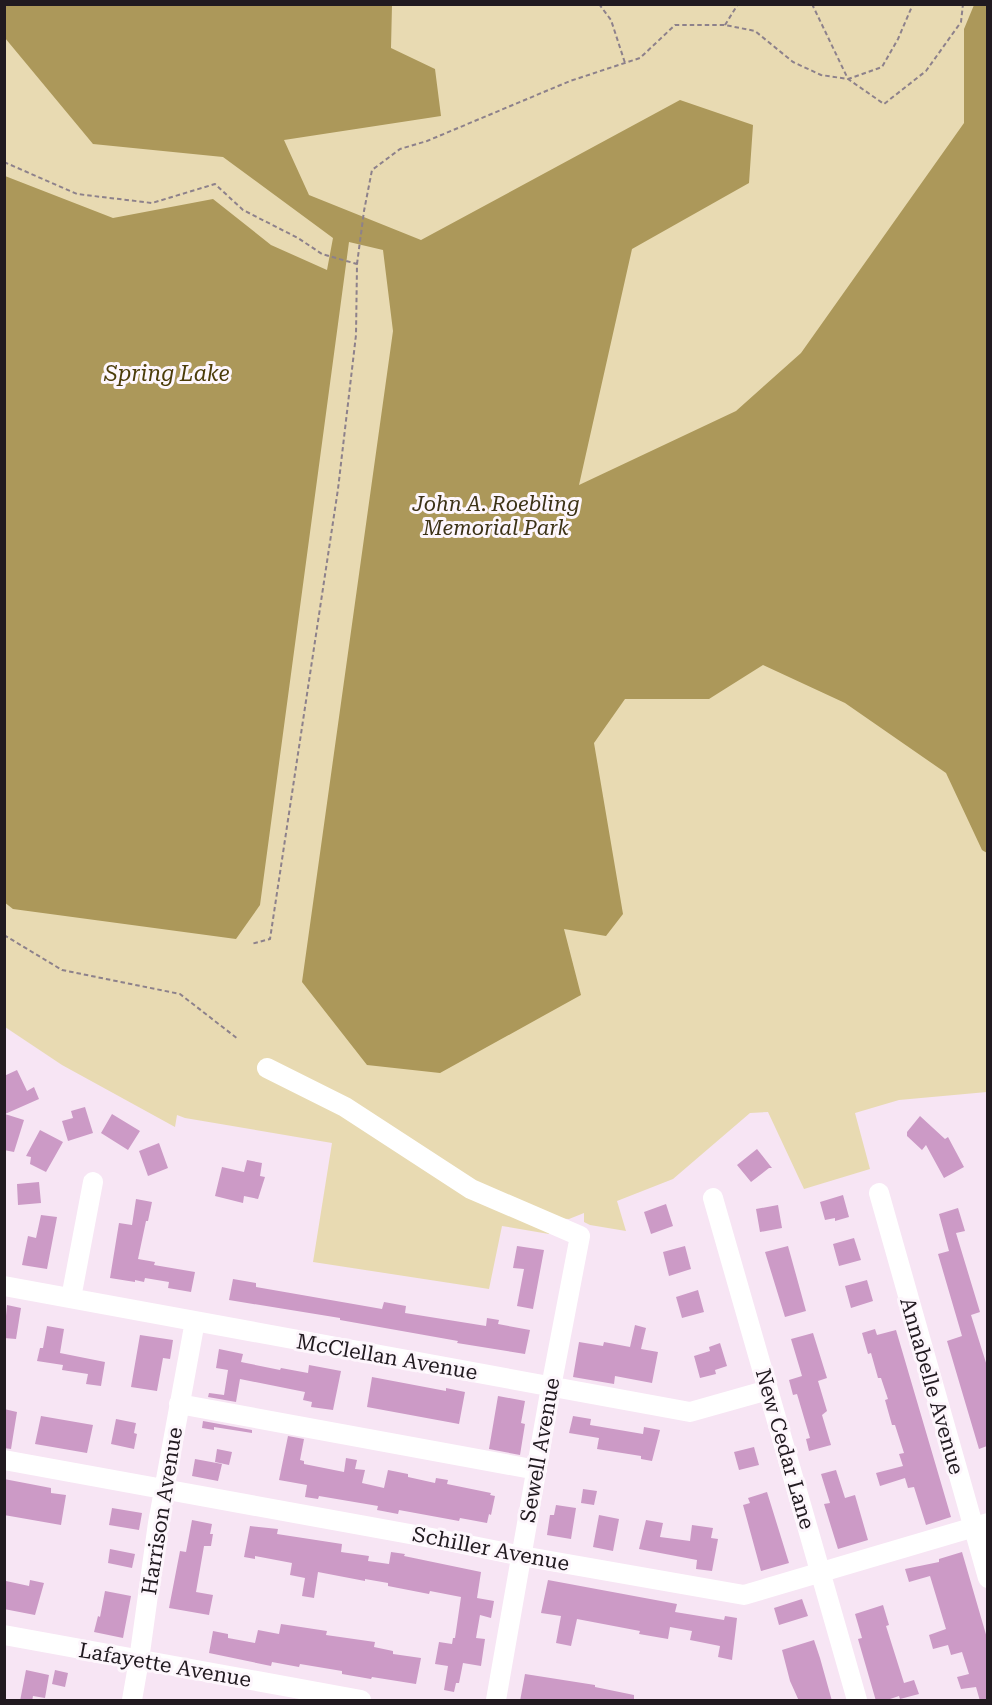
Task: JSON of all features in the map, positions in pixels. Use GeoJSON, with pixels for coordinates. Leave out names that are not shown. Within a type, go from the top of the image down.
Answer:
{"type":"FeatureCollection","features":[{"type":"Feature","properties":{"kind":"street","name":"Sewell Avenue"},"geometry":{"type":"LineString","coordinates":[[267,1068],[345,1107],[471,1190],[580,1236],[496,1701]]}},
{"type":"Feature","properties":{"kind":"street"},"geometry":{"type":"LineString","coordinates":[[71,1298],[93,1182]]}},
{"type":"Feature","properties":{"kind":"street","name":"Annabelle Avenue"},"geometry":{"type":"LineString","coordinates":[[879,1193],[980,1525],[987,1578]]}},
{"type":"Feature","properties":{"kind":"street","name":"New Cedar Lane"},"geometry":{"type":"LineString","coordinates":[[713,1198],[857,1701]]}},
{"type":"Feature","properties":{"kind":"street","name":"McClellan Avenue"},"geometry":{"type":"LineString","coordinates":[[4,1286],[690,1412],[768,1390]]}},
{"type":"Feature","properties":{"kind":"street","name":"Harrison Avenue"},"geometry":{"type":"LineString","coordinates":[[132,1701],[164,1489],[195,1321]]}},
{"type":"Feature","properties":{"kind":"street"},"geometry":{"type":"LineString","coordinates":[[180,1404],[537,1470]]}},
{"type":"Feature","properties":{"kind":"street","name":"Schiller Avenue"},"geometry":{"type":"LineString","coordinates":[[4,1460],[744,1595],[980,1525]]}},
{"type":"Feature","properties":{"kind":"street","name":"Lafayette Avenue"},"geometry":{"type":"LineString","coordinates":[[4,1635],[361,1701]]}},
{"type":"Feature","properties":{"kind":"path"},"geometry":{"type":"LineString","coordinates":[[599,4],[611,20],[625,63]]}},
{"type":"Feature","properties":{"kind":"path"},"geometry":{"type":"LineString","coordinates":[[725,25],[738,4]]}},
{"type":"Feature","properties":{"kind":"path"},"geometry":{"type":"LineString","coordinates":[[812,4],[848,79]]}},
{"type":"Feature","properties":{"kind":"path"},"geometry":{"type":"LineString","coordinates":[[848,79],[882,67],[898,39],[913,4]]}},
{"type":"Feature","properties":{"kind":"path"},"geometry":{"type":"LineString","coordinates":[[250,944],[270,939],[338,489],[356,335],[358,249],[372,170],[400,149],[428,141],[570,81],[640,58],[675,25],[725,25],[755,31],[793,62],[821,75],[848,79],[884,104],[926,71],[961,22],[963,4]]}},
{"type":"Feature","properties":{"kind":"path"},"geometry":{"type":"LineString","coordinates":[[4,162],[77,194],[153,203],[215,184],[243,210],[298,238],[322,254],[357,264]]}},
{"type":"Feature","properties":{"kind":"path"},"geometry":{"type":"LineString","coordinates":[[4,934],[62,970],[180,994],[238,1039]]}},
{"type":"Feature","properties":{"kind":"green space","name":"John A. Roebling Memorial Park"},"geometry":{"type":"Polygon","coordinates":[[[5,5],[987,5],[987,1092],[899,1100],[855,1113],[870,1169],[804,1189],[768,1112],[750,1113],[673,1179],[617,1201],[626,1231],[590,1225],[584,1222],[584,1213],[569,1219],[553,1218],[549,1234],[502,1226],[489,1289],[313,1262],[332,1143],[177,1115],[175,1127],[62,1065],[5,1027],[5,5]]]}},
{"type":"Feature","properties":{"kind":"water","name":"Spring Lake"},"geometry":{"type":"Polygon","coordinates":[[[5,4],[392,5],[391,48],[435,69],[441,116],[284,140],[309,195],[421,240],[680,100],[753,125],[749,183],[632,249],[579,485],[736,411],[801,353],[964,123],[964,29],[974,5],[987,5],[987,853],[982,850],[946,773],[845,703],[763,665],[709,699],[625,699],[594,743],[623,914],[606,936],[564,929],[581,995],[440,1073],[367,1065],[302,982],[393,331],[383,250],[349,242],[260,905],[236,939],[13,909],[4,902],[5,176],[113,218],[213,199],[271,245],[327,270],[333,238],[223,157],[93,144],[5,38],[5,4]]]}},
{"type":"Feature","properties":{"kind":"building"},"geometry":{"type":"Polygon","coordinates":[[[17,1070],[27,1091],[34,1087],[39,1099],[5,1114],[24,1120],[14,1152],[4,1150],[4,1076],[17,1070]]]}},
{"type":"Feature","properties":{"kind":"building"},"geometry":{"type":"Polygon","coordinates":[[[85,1107],[93,1133],[68,1141],[62,1121],[73,1118],[71,1111],[85,1107]]]}},
{"type":"Feature","properties":{"kind":"building"},"geometry":{"type":"Polygon","coordinates":[[[112,1114],[140,1131],[128,1150],[101,1133],[112,1114]]]}},
{"type":"Feature","properties":{"kind":"building"},"geometry":{"type":"Polygon","coordinates":[[[920,1116],[945,1139],[948,1137],[964,1167],[944,1178],[926,1145],[922,1150],[907,1136],[907,1132],[920,1116]]]}},
{"type":"Feature","properties":{"kind":"building"},"geometry":{"type":"Polygon","coordinates":[[[40,1130],[63,1142],[46,1172],[30,1164],[31,1157],[26,1156],[40,1130]]]}},
{"type":"Feature","properties":{"kind":"building"},"geometry":{"type":"Polygon","coordinates":[[[159,1143],[168,1168],[148,1176],[139,1151],[159,1143]]]}},
{"type":"Feature","properties":{"kind":"building"},"geometry":{"type":"Polygon","coordinates":[[[757,1149],[772,1168],[751,1182],[737,1165],[757,1149]]]}},
{"type":"Feature","properties":{"kind":"building"},"geometry":{"type":"Polygon","coordinates":[[[247,1160],[262,1163],[260,1176],[265,1177],[258,1199],[244,1196],[243,1203],[215,1196],[222,1167],[244,1172],[247,1160]]]}},
{"type":"Feature","properties":{"kind":"building"},"geometry":{"type":"Polygon","coordinates":[[[39,1182],[41,1203],[18,1205],[17,1184],[39,1182]]]}},
{"type":"Feature","properties":{"kind":"building"},"geometry":{"type":"Polygon","coordinates":[[[843,1195],[849,1217],[835,1221],[835,1218],[825,1220],[820,1202],[843,1195]]]}},
{"type":"Feature","properties":{"kind":"building"},"geometry":{"type":"Polygon","coordinates":[[[136,1199],[152,1202],[138,1259],[155,1262],[154,1265],[195,1272],[191,1292],[168,1288],[169,1282],[145,1278],[144,1282],[135,1280],[135,1282],[110,1278],[119,1223],[132,1225],[136,1199]]]}},
{"type":"Feature","properties":{"kind":"building"},"geometry":{"type":"Polygon","coordinates":[[[666,1204],[673,1226],[651,1234],[644,1212],[666,1204]]]}},
{"type":"Feature","properties":{"kind":"building"},"geometry":{"type":"Polygon","coordinates":[[[778,1205],[782,1228],[760,1232],[756,1209],[778,1205]]]}},
{"type":"Feature","properties":{"kind":"building"},"geometry":{"type":"Polygon","coordinates":[[[958,1208],[965,1231],[956,1233],[980,1312],[971,1315],[987,1366],[987,1446],[979,1449],[947,1341],[962,1336],[938,1254],[949,1251],[939,1214],[958,1208]]]}},
{"type":"Feature","properties":{"kind":"building"},"geometry":{"type":"Polygon","coordinates":[[[41,1215],[57,1217],[47,1269],[22,1265],[28,1236],[36,1238],[41,1215]]]}},
{"type":"Feature","properties":{"kind":"building"},"geometry":{"type":"Polygon","coordinates":[[[854,1238],[861,1260],[839,1266],[833,1244],[854,1238]]]}},
{"type":"Feature","properties":{"kind":"building"},"geometry":{"type":"Polygon","coordinates":[[[517,1246],[544,1250],[533,1309],[517,1306],[524,1269],[513,1268],[517,1246]]]}},
{"type":"Feature","properties":{"kind":"building"},"geometry":{"type":"Polygon","coordinates":[[[685,1246],[691,1269],[669,1276],[663,1252],[685,1246]]]}},
{"type":"Feature","properties":{"kind":"building"},"geometry":{"type":"Polygon","coordinates":[[[788,1246],[806,1311],[785,1317],[765,1252],[788,1246]]]}},
{"type":"Feature","properties":{"kind":"building"},"geometry":{"type":"Polygon","coordinates":[[[233,1279],[256,1283],[256,1287],[382,1309],[384,1302],[406,1306],[405,1313],[486,1326],[487,1318],[499,1320],[498,1324],[530,1330],[525,1354],[457,1343],[458,1341],[340,1320],[340,1318],[229,1300],[233,1279]]]}},
{"type":"Feature","properties":{"kind":"building"},"geometry":{"type":"Polygon","coordinates":[[[867,1280],[873,1301],[851,1308],[845,1286],[867,1280]]]}},
{"type":"Feature","properties":{"kind":"building"},"geometry":{"type":"Polygon","coordinates":[[[698,1290],[704,1312],[682,1318],[676,1297],[698,1290]]]}},
{"type":"Feature","properties":{"kind":"building"},"geometry":{"type":"Polygon","coordinates":[[[7,1305],[21,1308],[16,1339],[4,1338],[7,1305]]]}},
{"type":"Feature","properties":{"kind":"building"},"geometry":{"type":"Polygon","coordinates":[[[635,1325],[646,1328],[641,1349],[658,1352],[652,1383],[615,1376],[614,1384],[573,1377],[579,1342],[603,1346],[604,1342],[630,1347],[635,1325]]]}},
{"type":"Feature","properties":{"kind":"building"},"geometry":{"type":"Polygon","coordinates":[[[47,1326],[64,1329],[60,1353],[105,1362],[101,1386],[86,1384],[88,1374],[62,1370],[63,1365],[37,1361],[40,1348],[43,1348],[47,1326]]]}},
{"type":"Feature","properties":{"kind":"building"},"geometry":{"type":"Polygon","coordinates":[[[875,1329],[877,1335],[896,1330],[951,1517],[926,1525],[914,1487],[908,1488],[905,1478],[880,1486],[876,1473],[903,1466],[899,1454],[904,1453],[895,1425],[892,1425],[885,1400],[888,1399],[881,1378],[878,1378],[862,1333],[875,1329]]]}},
{"type":"Feature","properties":{"kind":"building"},"geometry":{"type":"Polygon","coordinates":[[[813,1333],[827,1378],[818,1381],[827,1411],[822,1415],[831,1445],[809,1451],[806,1439],[810,1438],[797,1394],[793,1395],[789,1380],[802,1376],[791,1339],[813,1333]]]}},
{"type":"Feature","properties":{"kind":"building"},"geometry":{"type":"Polygon","coordinates":[[[140,1335],[173,1340],[170,1359],[163,1358],[157,1391],[131,1387],[140,1335]]]}},
{"type":"Feature","properties":{"kind":"building"},"geometry":{"type":"Polygon","coordinates":[[[720,1343],[727,1366],[715,1370],[716,1374],[700,1378],[694,1356],[710,1351],[709,1347],[720,1343]]]}},
{"type":"Feature","properties":{"kind":"building"},"geometry":{"type":"Polygon","coordinates":[[[219,1349],[243,1354],[241,1362],[280,1370],[281,1368],[308,1373],[309,1365],[341,1371],[333,1410],[311,1407],[312,1402],[303,1400],[305,1392],[240,1379],[236,1402],[208,1397],[209,1393],[224,1395],[228,1370],[216,1368],[219,1349]]]}},
{"type":"Feature","properties":{"kind":"building"},"geometry":{"type":"Polygon","coordinates":[[[372,1377],[446,1391],[446,1388],[465,1392],[459,1424],[367,1407],[372,1377]]]}},
{"type":"Feature","properties":{"kind":"building"},"geometry":{"type":"Polygon","coordinates":[[[498,1396],[525,1401],[521,1423],[525,1424],[520,1455],[489,1449],[498,1396]]]}},
{"type":"Feature","properties":{"kind":"building"},"geometry":{"type":"Polygon","coordinates":[[[4,1409],[17,1412],[11,1449],[4,1448],[4,1409]]]}},
{"type":"Feature","properties":{"kind":"building"},"geometry":{"type":"Polygon","coordinates":[[[41,1416],[93,1425],[87,1453],[35,1444],[41,1416]]]}},
{"type":"Feature","properties":{"kind":"building"},"geometry":{"type":"Polygon","coordinates":[[[573,1416],[591,1419],[590,1425],[643,1434],[644,1427],[660,1430],[652,1461],[641,1459],[641,1456],[597,1449],[599,1438],[569,1433],[573,1416]]]}},
{"type":"Feature","properties":{"kind":"building"},"geometry":{"type":"Polygon","coordinates":[[[116,1419],[136,1423],[134,1433],[137,1434],[134,1449],[111,1444],[116,1419]]]}},
{"type":"Feature","properties":{"kind":"building"},"geometry":{"type":"Polygon","coordinates":[[[203,1421],[252,1430],[252,1433],[214,1427],[214,1430],[202,1428],[203,1421]]]}},
{"type":"Feature","properties":{"kind":"building"},"geometry":{"type":"Polygon","coordinates":[[[288,1436],[304,1439],[300,1460],[304,1461],[304,1464],[344,1472],[346,1458],[357,1460],[355,1469],[365,1470],[362,1483],[384,1488],[388,1470],[435,1483],[436,1478],[448,1480],[447,1484],[491,1493],[490,1495],[495,1496],[491,1515],[489,1514],[487,1523],[460,1518],[459,1521],[399,1510],[398,1514],[377,1510],[378,1506],[319,1496],[318,1499],[305,1497],[307,1485],[279,1480],[288,1436]]]}},
{"type":"Feature","properties":{"kind":"building"},"geometry":{"type":"Polygon","coordinates":[[[754,1447],[759,1465],[739,1470],[734,1452],[754,1447]]]}},
{"type":"Feature","properties":{"kind":"building"},"geometry":{"type":"Polygon","coordinates":[[[217,1449],[232,1452],[229,1465],[215,1462],[217,1449]]]}},
{"type":"Feature","properties":{"kind":"building"},"geometry":{"type":"Polygon","coordinates":[[[195,1459],[222,1464],[218,1481],[192,1476],[195,1459]]]}},
{"type":"Feature","properties":{"kind":"building"},"geometry":{"type":"Polygon","coordinates":[[[836,1470],[845,1498],[855,1495],[868,1540],[838,1549],[824,1504],[830,1503],[821,1474],[836,1470]]]}},
{"type":"Feature","properties":{"kind":"building"},"geometry":{"type":"Polygon","coordinates":[[[4,1479],[51,1488],[51,1493],[66,1495],[61,1525],[4,1515],[4,1479]]]}},
{"type":"Feature","properties":{"kind":"building"},"geometry":{"type":"Polygon","coordinates":[[[583,1489],[597,1491],[594,1505],[581,1503],[583,1489]]]}},
{"type":"Feature","properties":{"kind":"building"},"geometry":{"type":"Polygon","coordinates":[[[767,1492],[789,1563],[761,1571],[743,1505],[750,1503],[748,1498],[767,1492]]]}},
{"type":"Feature","properties":{"kind":"building"},"geometry":{"type":"Polygon","coordinates":[[[556,1505],[576,1508],[571,1539],[547,1535],[550,1515],[554,1515],[556,1505]]]}},
{"type":"Feature","properties":{"kind":"building"},"geometry":{"type":"Polygon","coordinates":[[[112,1508],[142,1513],[139,1530],[109,1525],[112,1508]]]}},
{"type":"Feature","properties":{"kind":"building"},"geometry":{"type":"Polygon","coordinates":[[[599,1515],[619,1519],[613,1551],[593,1547],[599,1515]]]}},
{"type":"Feature","properties":{"kind":"building"},"geometry":{"type":"Polygon","coordinates":[[[192,1520],[212,1524],[211,1546],[204,1546],[196,1592],[213,1595],[209,1615],[169,1608],[180,1551],[186,1552],[192,1520]]]}},
{"type":"Feature","properties":{"kind":"building"},"geometry":{"type":"Polygon","coordinates":[[[646,1520],[663,1523],[660,1537],[690,1541],[692,1525],[713,1528],[711,1538],[718,1539],[712,1571],[696,1569],[697,1560],[639,1549],[646,1520]]]}},
{"type":"Feature","properties":{"kind":"building"},"geometry":{"type":"Polygon","coordinates":[[[250,1526],[278,1529],[277,1534],[342,1544],[341,1552],[369,1556],[368,1561],[389,1564],[391,1552],[481,1572],[477,1598],[494,1601],[491,1618],[480,1615],[476,1638],[485,1639],[481,1666],[463,1663],[459,1683],[456,1683],[454,1692],[444,1690],[448,1666],[435,1664],[439,1642],[452,1644],[455,1638],[461,1597],[430,1591],[429,1594],[388,1586],[388,1583],[318,1572],[314,1598],[302,1596],[305,1578],[290,1575],[292,1563],[255,1556],[255,1559],[244,1557],[250,1526]]]}},
{"type":"Feature","properties":{"kind":"building"},"geometry":{"type":"Polygon","coordinates":[[[110,1549],[135,1554],[132,1568],[108,1563],[110,1549]]]}},
{"type":"Feature","properties":{"kind":"building"},"geometry":{"type":"Polygon","coordinates":[[[962,1552],[987,1638],[987,1701],[980,1701],[976,1687],[961,1689],[957,1677],[969,1674],[962,1652],[951,1655],[948,1645],[933,1649],[929,1635],[946,1629],[930,1576],[909,1582],[905,1569],[939,1562],[939,1559],[962,1552]]]}},
{"type":"Feature","properties":{"kind":"building"},"geometry":{"type":"Polygon","coordinates":[[[30,1580],[44,1583],[35,1615],[4,1609],[6,1581],[29,1586],[30,1580]]]}},
{"type":"Feature","properties":{"kind":"building"},"geometry":{"type":"Polygon","coordinates":[[[548,1580],[677,1604],[675,1612],[724,1620],[725,1616],[737,1618],[732,1660],[718,1657],[720,1646],[690,1640],[692,1631],[670,1627],[668,1639],[639,1634],[640,1631],[577,1619],[571,1646],[556,1643],[561,1616],[541,1613],[548,1580]]]}},
{"type":"Feature","properties":{"kind":"building"},"geometry":{"type":"Polygon","coordinates":[[[105,1591],[131,1596],[123,1638],[94,1632],[98,1616],[100,1617],[105,1591]]]}},
{"type":"Feature","properties":{"kind":"building"},"geometry":{"type":"Polygon","coordinates":[[[802,1599],[808,1616],[779,1625],[774,1608],[802,1599]]]}},
{"type":"Feature","properties":{"kind":"building"},"geometry":{"type":"Polygon","coordinates":[[[883,1605],[889,1625],[886,1626],[904,1683],[914,1680],[919,1694],[900,1699],[899,1696],[876,1701],[858,1639],[862,1638],[855,1614],[883,1605]]]}},
{"type":"Feature","properties":{"kind":"building"},"geometry":{"type":"Polygon","coordinates":[[[281,1624],[327,1631],[326,1635],[375,1642],[374,1647],[393,1651],[393,1654],[421,1658],[416,1684],[342,1674],[342,1671],[300,1664],[299,1667],[272,1662],[271,1666],[209,1653],[213,1631],[228,1634],[228,1638],[255,1643],[258,1630],[279,1634],[281,1624]]]}},
{"type":"Feature","properties":{"kind":"building"},"geometry":{"type":"Polygon","coordinates":[[[814,1640],[832,1701],[799,1701],[790,1681],[782,1650],[814,1640]]]}},
{"type":"Feature","properties":{"kind":"building"},"geometry":{"type":"Polygon","coordinates":[[[26,1670],[49,1675],[45,1698],[33,1696],[32,1701],[20,1701],[26,1670]]]}},
{"type":"Feature","properties":{"kind":"building"},"geometry":{"type":"Polygon","coordinates":[[[55,1670],[68,1673],[65,1687],[52,1684],[55,1670]]]}},
{"type":"Feature","properties":{"kind":"building"},"geometry":{"type":"Polygon","coordinates":[[[525,1674],[595,1685],[595,1687],[634,1695],[634,1701],[520,1701],[525,1674]]]}}]}
